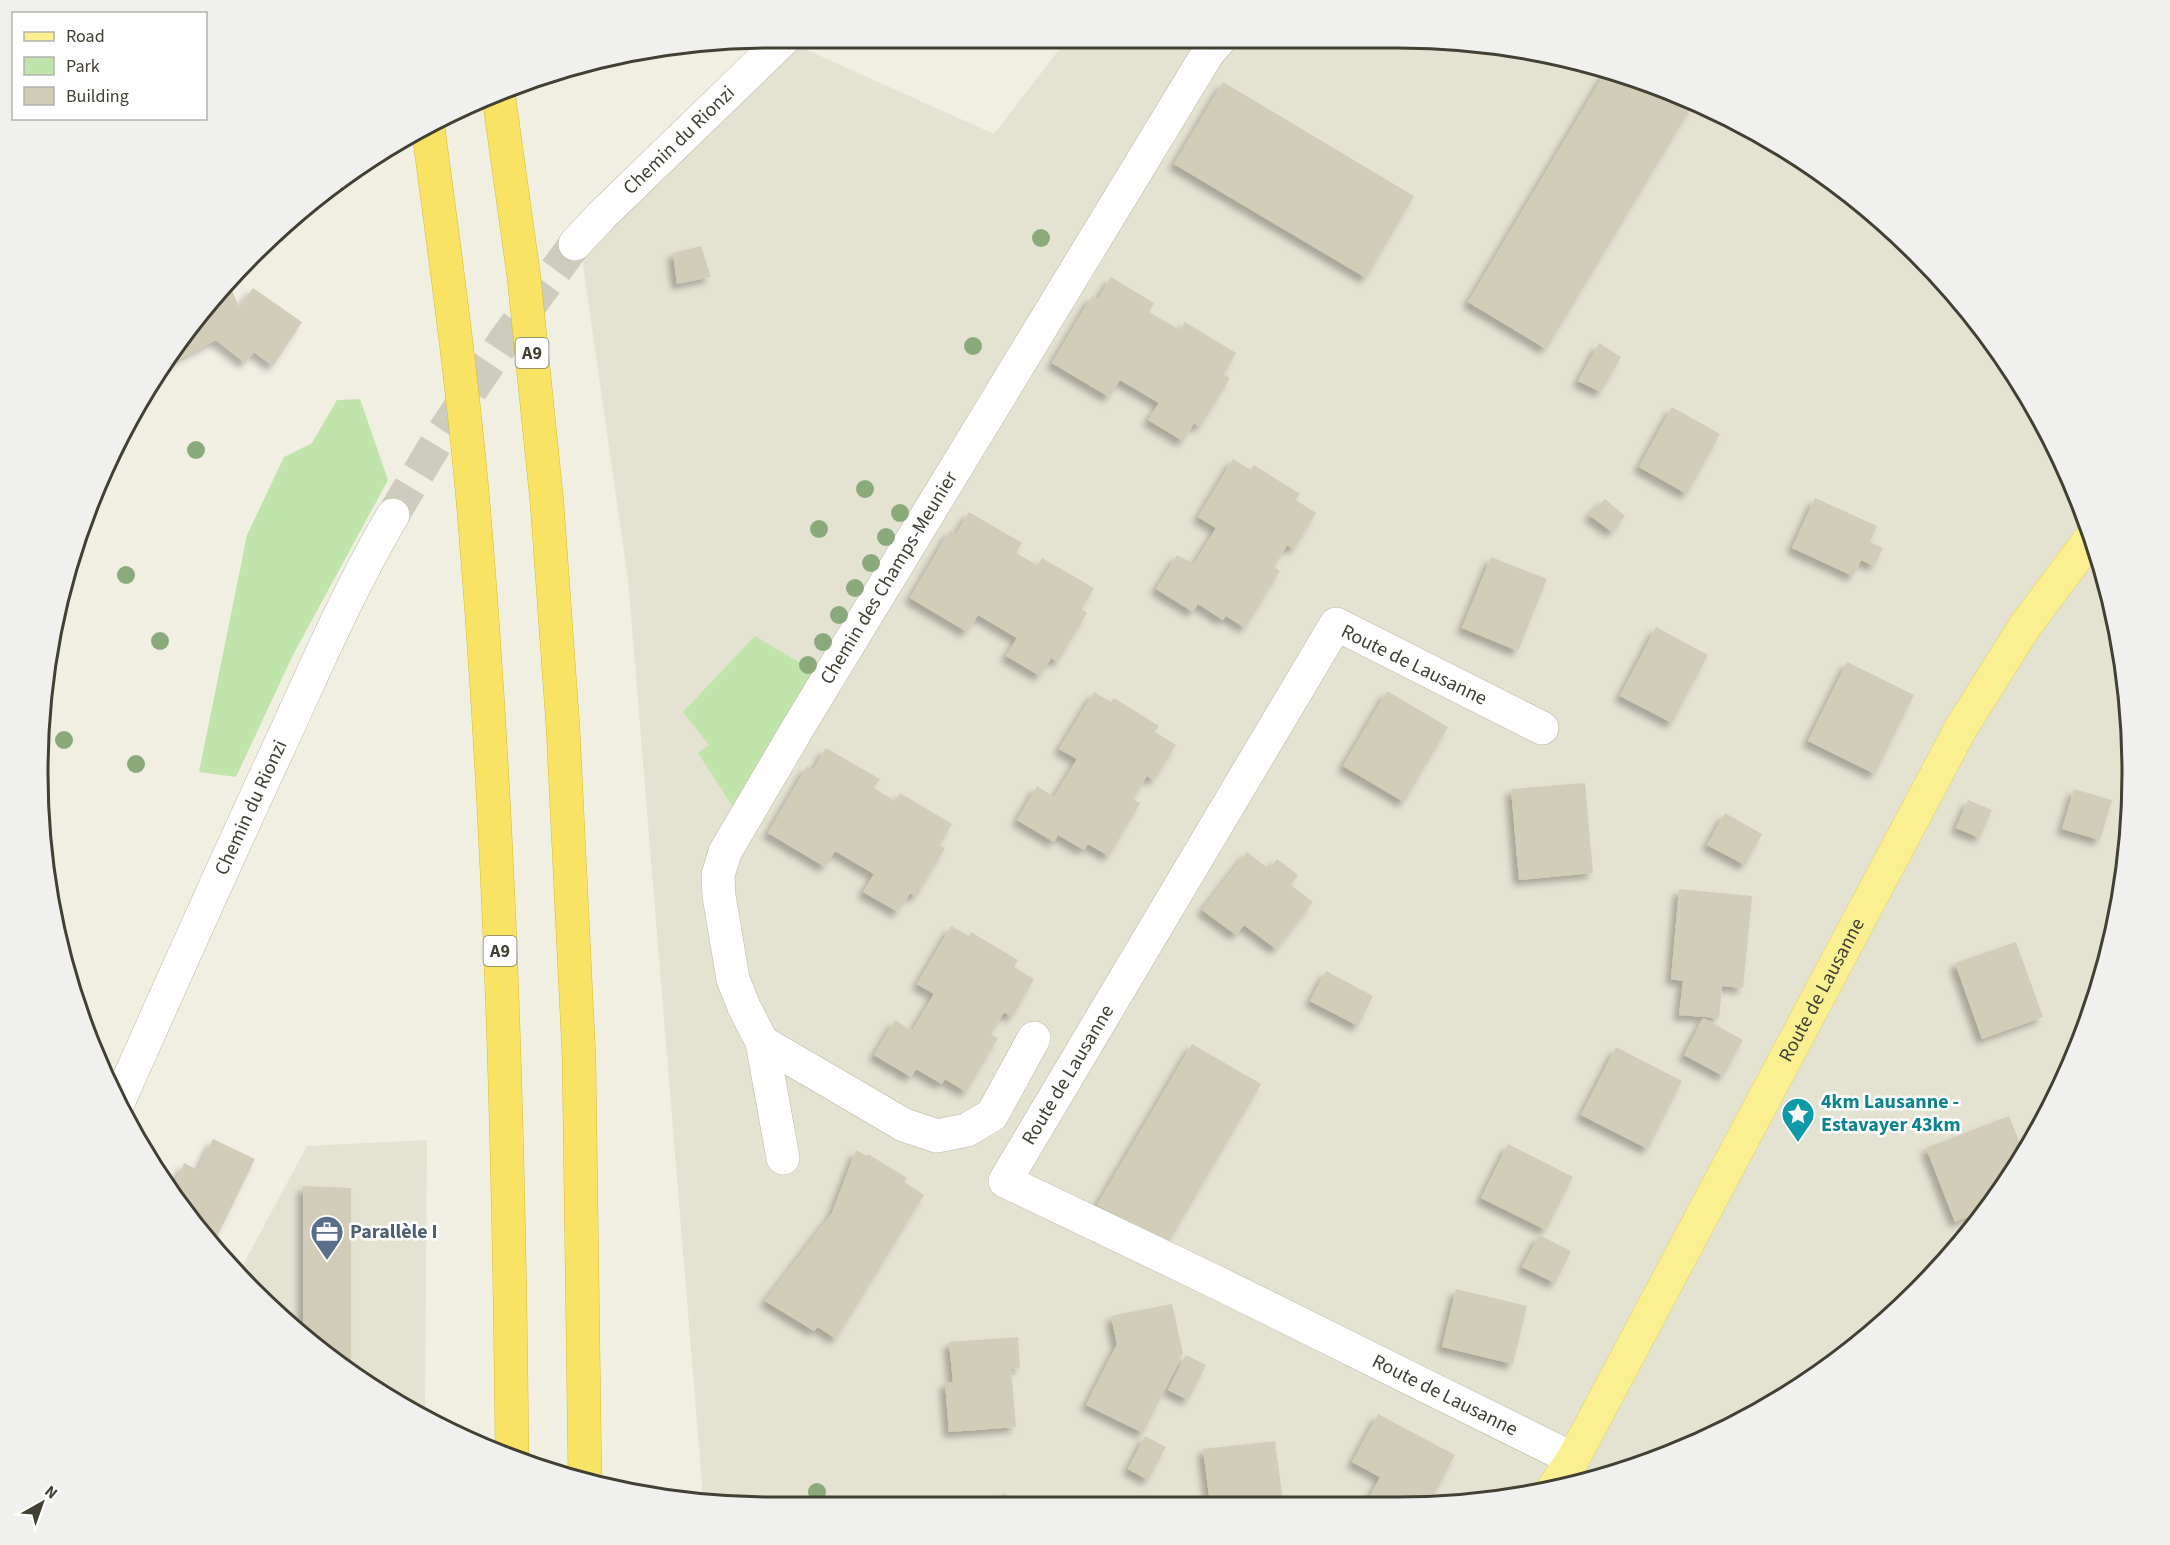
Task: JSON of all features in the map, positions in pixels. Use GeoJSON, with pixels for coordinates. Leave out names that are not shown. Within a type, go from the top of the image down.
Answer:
{"type":"FeatureCollection","features":[{"type":"Feature","properties":{"kind":"highway","name":"A9"},"geometry":{"type":"LineString","coordinates":[[499,101],[524,278],[544,470],[562,728],[579,1059],[585,1472]]}},
{"type":"Feature","properties":{"kind":"highway","name":"A9"},"geometry":{"type":"LineString","coordinates":[[429,135],[449,286],[473,510],[496,849],[505,1066],[512,1448]]}},
{"type":"Feature","properties":{"kind":"highway"},"geometry":{"type":"LineString","coordinates":[[409,146],[449,286]]}},
{"type":"Feature","properties":{"kind":"main road","name":"Route de Lausanne"},"geometry":{"type":"LineString","coordinates":[[1560,1478],[1573,1459],[1961,728],[2025,626],[2085,544]]}},
{"type":"Feature","properties":{"kind":"street","name":"Chemin du Rionzi"},"geometry":{"type":"LineString","coordinates":[[575,244],[775,48]]}},
{"type":"Feature","properties":{"kind":"street","name":"Chemin des Champs-Meunier"},"geometry":{"type":"LineString","coordinates":[[783,1158],[762,1042],[733,979],[719,896],[718,875],[725,852],[798,726],[1202,63],[1213,48]]}},
{"type":"Feature","properties":{"kind":"street","name":"Chemin du Rionzi"},"geometry":{"type":"LineString","coordinates":[[122,1091],[329,638],[372,551],[393,515]]}},
{"type":"Feature","properties":{"kind":"street","name":"Route de Lausanne"},"geometry":{"type":"LineString","coordinates":[[1542,728],[1336,624],[1005,1181],[1216,1282],[1573,1459]]}},
{"type":"Feature","properties":{"kind":"street"},"geometry":{"type":"LineString","coordinates":[[762,1042],[904,1125],[938,1136],[967,1130],[992,1115],[1034,1038]]}},
{"type":"Feature","properties":{"kind":"shaded area"},"geometry":{"type":"Polygon","coordinates":[[[796,48],[802,48],[994,134],[1060,48],[1398,48],[1492,54],[1539,62],[1630,86],[1675,103],[1760,145],[1800,170],[1839,198],[1910,260],[1972,331],[2000,370],[2025,410],[2067,495],[2084,540],[2108,631],[2116,678],[2122,772],[2116,867],[2108,914],[2084,1005],[2067,1050],[2025,1135],[2000,1175],[1972,1214],[1910,1285],[1839,1347],[1800,1375],[1718,1422],[1630,1459],[1539,1483],[1492,1491],[1398,1497],[772,1497],[702,1493],[628,579],[582,258],[796,48]]]}},
{"type":"Feature","properties":{"kind":"shaded area"},"geometry":{"type":"Polygon","coordinates":[[[427,1140],[425,1408],[370,1375],[331,1347],[260,1285],[242,1266],[307,1146],[427,1140]]]}},
{"type":"Feature","properties":{"kind":"green space"},"geometry":{"type":"Polygon","coordinates":[[[360,399],[388,480],[293,655],[236,777],[199,772],[247,535],[284,457],[312,443],[337,400],[360,399]]]}},
{"type":"Feature","properties":{"kind":"green space"},"geometry":{"type":"Polygon","coordinates":[[[755,636],[815,672],[733,807],[698,753],[709,745],[683,712],[755,636]]]}},
{"type":"Feature","properties":{"kind":"building"},"geometry":{"type":"Polygon","coordinates":[[[1602,78],[1630,86],[1690,110],[1546,349],[1468,302],[1602,78]]]}},
{"type":"Feature","properties":{"kind":"building"},"geometry":{"type":"Polygon","coordinates":[[[1223,82],[1414,196],[1366,278],[1174,164],[1223,82]]]}},
{"type":"Feature","properties":{"kind":"building"},"geometry":{"type":"Polygon","coordinates":[[[701,246],[711,277],[677,284],[673,253],[701,246]]]}},
{"type":"Feature","properties":{"kind":"building"},"geometry":{"type":"Polygon","coordinates":[[[1111,277],[1154,303],[1149,312],[1180,330],[1185,322],[1236,353],[1224,374],[1230,378],[1200,427],[1194,423],[1183,441],[1148,420],[1159,403],[1120,380],[1109,397],[1052,363],[1092,296],[1098,299],[1111,277]]]}},
{"type":"Feature","properties":{"kind":"building"},"geometry":{"type":"Polygon","coordinates":[[[253,288],[302,322],[273,366],[254,352],[245,363],[216,340],[177,360],[232,291],[239,307],[253,288]]]}},
{"type":"Feature","properties":{"kind":"building"},"geometry":{"type":"Polygon","coordinates":[[[1599,343],[1621,357],[1601,392],[1578,381],[1599,343]]]}},
{"type":"Feature","properties":{"kind":"building"},"geometry":{"type":"Polygon","coordinates":[[[1672,407],[1720,434],[1687,494],[1639,467],[1672,407]]]}},
{"type":"Feature","properties":{"kind":"building"},"geometry":{"type":"Polygon","coordinates":[[[1233,459],[1251,470],[1254,465],[1300,494],[1296,500],[1316,513],[1294,549],[1287,545],[1274,567],[1280,571],[1245,628],[1226,616],[1223,620],[1198,604],[1193,612],[1156,589],[1177,555],[1194,564],[1216,528],[1198,517],[1233,459]]]}},
{"type":"Feature","properties":{"kind":"building"},"geometry":{"type":"Polygon","coordinates":[[[1815,498],[1877,526],[1870,542],[1883,548],[1874,566],[1861,560],[1853,576],[1792,548],[1815,498]]]}},
{"type":"Feature","properties":{"kind":"building"},"geometry":{"type":"Polygon","coordinates":[[[1605,499],[1625,516],[1612,532],[1589,515],[1605,499]]]}},
{"type":"Feature","properties":{"kind":"building"},"geometry":{"type":"Polygon","coordinates":[[[969,512],[1022,543],[1016,553],[1037,565],[1042,558],[1094,588],[1082,609],[1087,613],[1058,662],[1051,658],[1040,676],[1006,656],[1017,638],[978,615],[967,632],[910,598],[950,530],[956,534],[969,512]]]}},
{"type":"Feature","properties":{"kind":"building"},"geometry":{"type":"Polygon","coordinates":[[[1491,557],[1547,579],[1518,651],[1462,628],[1491,557]]]}},
{"type":"Feature","properties":{"kind":"building"},"geometry":{"type":"Polygon","coordinates":[[[1656,627],[1708,655],[1672,723],[1620,696],[1656,627]]]}},
{"type":"Feature","properties":{"kind":"building"},"geometry":{"type":"Polygon","coordinates":[[[1847,662],[1914,695],[1875,774],[1808,741],[1847,662]]]}},
{"type":"Feature","properties":{"kind":"building"},"geometry":{"type":"Polygon","coordinates":[[[1387,691],[1448,727],[1404,802],[1343,766],[1387,691]]]}},
{"type":"Feature","properties":{"kind":"building"},"geometry":{"type":"Polygon","coordinates":[[[1094,692],[1111,702],[1114,698],[1159,726],[1155,732],[1176,745],[1154,780],[1147,776],[1133,799],[1140,803],[1109,856],[1088,844],[1084,850],[1058,835],[1054,842],[1017,820],[1037,786],[1054,797],[1077,759],[1059,749],[1094,692]]]}},
{"type":"Feature","properties":{"kind":"building"},"geometry":{"type":"Polygon","coordinates":[[[826,748],[880,779],[874,788],[895,801],[900,793],[952,824],[940,845],[945,848],[916,897],[910,893],[898,912],[863,892],[874,874],[835,851],[825,867],[768,833],[807,766],[813,770],[826,748]]]}},
{"type":"Feature","properties":{"kind":"building"},"geometry":{"type":"Polygon","coordinates":[[[1585,783],[1593,873],[1519,880],[1511,789],[1585,783]]]}},
{"type":"Feature","properties":{"kind":"building"},"geometry":{"type":"Polygon","coordinates":[[[2074,789],[2112,800],[2100,840],[2062,829],[2074,789]]]}},
{"type":"Feature","properties":{"kind":"building"},"geometry":{"type":"Polygon","coordinates":[[[1968,800],[1992,810],[1980,838],[1956,828],[1968,800]]]}},
{"type":"Feature","properties":{"kind":"building"},"geometry":{"type":"Polygon","coordinates":[[[1725,813],[1762,834],[1745,865],[1707,845],[1725,813]]]}},
{"type":"Feature","properties":{"kind":"building"},"geometry":{"type":"Polygon","coordinates":[[[1247,852],[1269,869],[1277,859],[1298,875],[1291,885],[1313,902],[1276,949],[1244,925],[1236,935],[1202,910],[1247,852]]]}},
{"type":"Feature","properties":{"kind":"building"},"geometry":{"type":"Polygon","coordinates":[[[1679,889],[1752,896],[1743,988],[1722,986],[1719,1018],[1679,1015],[1683,981],[1671,979],[1679,889]]]}},
{"type":"Feature","properties":{"kind":"building"},"geometry":{"type":"Polygon","coordinates":[[[951,926],[969,936],[971,932],[1018,960],[1014,967],[1034,979],[1012,1017],[1004,1012],[991,1034],[998,1038],[966,1092],[945,1079],[942,1084],[916,1069],[911,1077],[874,1055],[895,1020],[912,1031],[934,994],[917,984],[951,926]]]}},
{"type":"Feature","properties":{"kind":"building"},"geometry":{"type":"Polygon","coordinates":[[[2016,942],[2043,1017],[1982,1039],[1955,963],[2016,942]]]}},
{"type":"Feature","properties":{"kind":"building"},"geometry":{"type":"Polygon","coordinates":[[[1326,971],[1373,996],[1358,1026],[1310,1001],[1326,971]]]}},
{"type":"Feature","properties":{"kind":"building"},"geometry":{"type":"Polygon","coordinates":[[[1703,1018],[1743,1040],[1723,1076],[1684,1055],[1703,1018]]]}},
{"type":"Feature","properties":{"kind":"building"},"geometry":{"type":"Polygon","coordinates":[[[1192,1044],[1261,1084],[1167,1245],[1097,1205],[1192,1044]]]}},
{"type":"Feature","properties":{"kind":"building"},"geometry":{"type":"Polygon","coordinates":[[[1616,1047],[1682,1081],[1648,1149],[1581,1115],[1616,1047]]]}},
{"type":"Feature","properties":{"kind":"building"},"geometry":{"type":"Polygon","coordinates":[[[2009,1116],[2020,1143],[1972,1214],[1955,1222],[1926,1148],[2009,1116]]]}},
{"type":"Feature","properties":{"kind":"building"},"geometry":{"type":"Polygon","coordinates":[[[213,1139],[255,1159],[217,1237],[175,1182],[184,1163],[198,1170],[213,1139]]]}},
{"type":"Feature","properties":{"kind":"building"},"geometry":{"type":"Polygon","coordinates":[[[1508,1144],[1573,1177],[1546,1230],[1481,1198],[1508,1144]]]}},
{"type":"Feature","properties":{"kind":"building"},"geometry":{"type":"Polygon","coordinates":[[[856,1150],[867,1156],[868,1154],[907,1178],[904,1182],[924,1195],[836,1339],[818,1327],[814,1331],[765,1301],[832,1213],[856,1150]]]}},
{"type":"Feature","properties":{"kind":"building","name":"Parallèle I"},"geometry":{"type":"Polygon","coordinates":[[[303,1186],[351,1188],[351,1361],[303,1324],[303,1186]]]}},
{"type":"Feature","properties":{"kind":"building"},"geometry":{"type":"Polygon","coordinates":[[[1539,1235],[1571,1251],[1555,1283],[1522,1267],[1539,1235]]]}},
{"type":"Feature","properties":{"kind":"building"},"geometry":{"type":"Polygon","coordinates":[[[1456,1289],[1527,1306],[1513,1364],[1442,1347],[1456,1289]]]}},
{"type":"Feature","properties":{"kind":"building"},"geometry":{"type":"Polygon","coordinates":[[[1172,1304],[1183,1353],[1143,1433],[1086,1405],[1117,1344],[1111,1316],[1172,1304]]]}},
{"type":"Feature","properties":{"kind":"building"},"geometry":{"type":"Polygon","coordinates":[[[1018,1337],[1020,1368],[1011,1369],[1016,1427],[949,1432],[945,1382],[953,1382],[949,1342],[1018,1337]]]}},
{"type":"Feature","properties":{"kind":"building"},"geometry":{"type":"Polygon","coordinates":[[[1186,1355],[1206,1365],[1188,1400],[1168,1390],[1186,1355]]]}},
{"type":"Feature","properties":{"kind":"building"},"geometry":{"type":"Polygon","coordinates":[[[1378,1414],[1455,1455],[1433,1495],[1370,1497],[1380,1477],[1352,1462],[1378,1414]]]}},
{"type":"Feature","properties":{"kind":"building"},"geometry":{"type":"Polygon","coordinates":[[[1145,1436],[1166,1447],[1148,1480],[1128,1469],[1145,1436]]]}},
{"type":"Feature","properties":{"kind":"building"},"geometry":{"type":"Polygon","coordinates":[[[1275,1441],[1282,1497],[1209,1497],[1203,1449],[1275,1441]]]}},
{"type":"Feature","properties":{"kind":"tunnel"},"geometry":{"type":"LineString","coordinates":[[393,515],[440,437],[504,341],[575,244]]}},
{"type":"Feature","properties":{"kind":"place","name":"4km Lausanne - Estavayer 43km"},"geometry":{"type":"Point","coordinates":[1798,1143]}},
{"type":"Feature","properties":{"kind":"place","name":"Parallèle I"},"geometry":{"type":"Point","coordinates":[327,1261]}}]}
